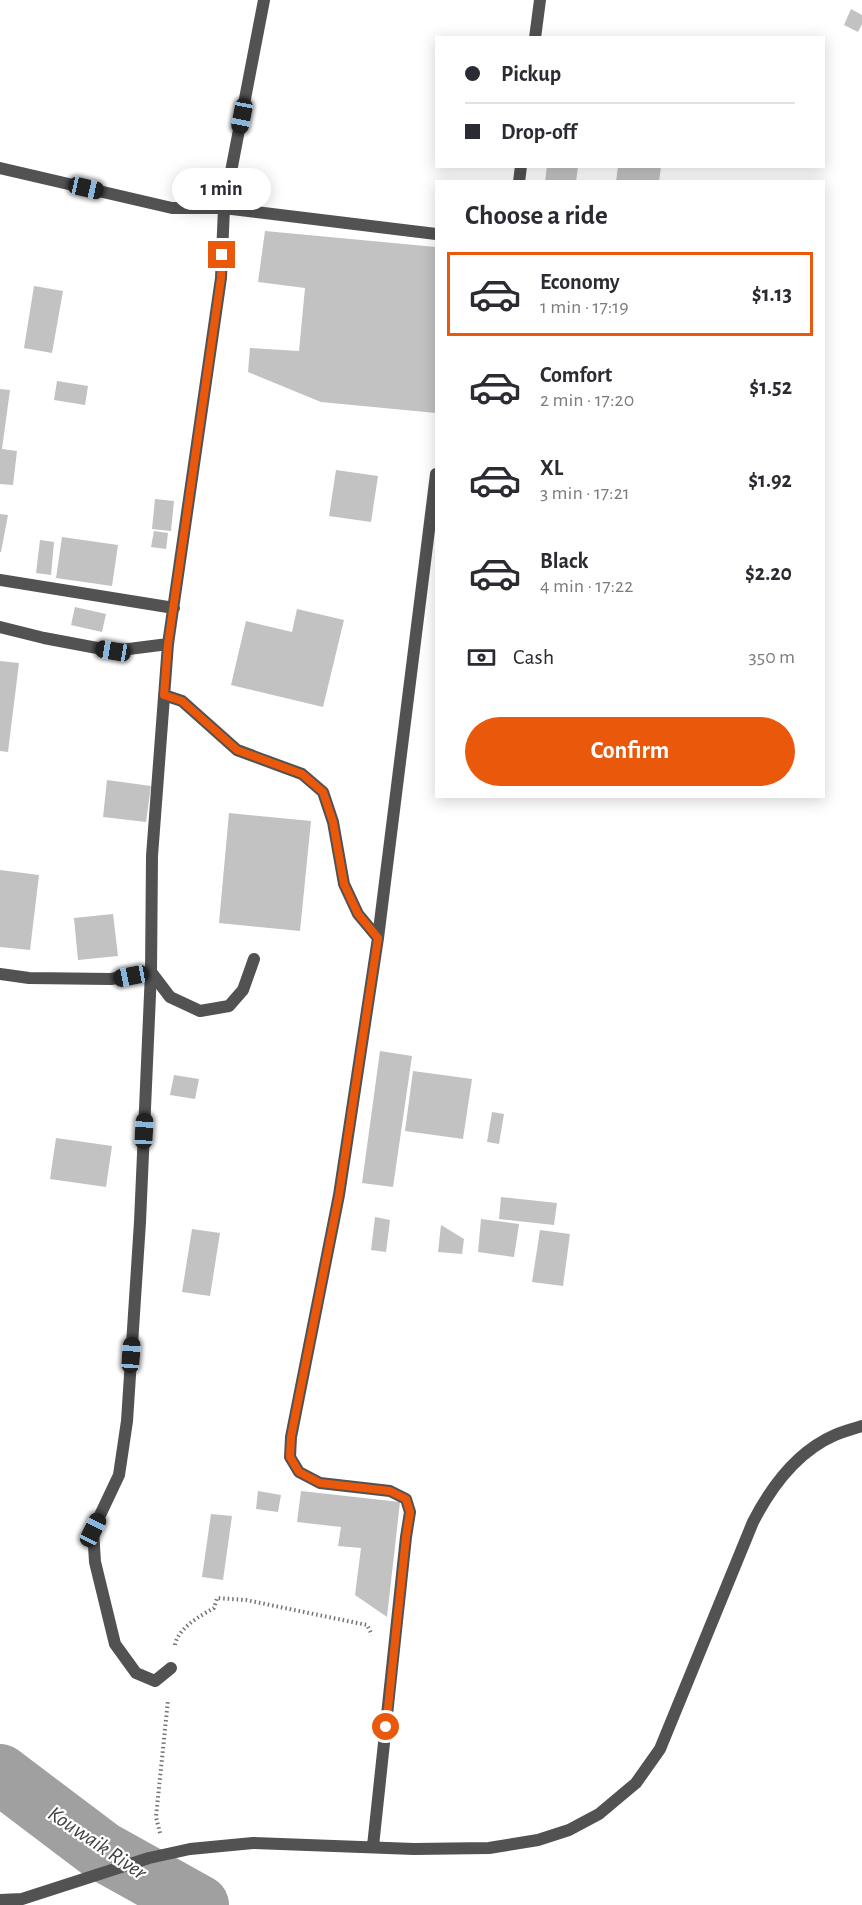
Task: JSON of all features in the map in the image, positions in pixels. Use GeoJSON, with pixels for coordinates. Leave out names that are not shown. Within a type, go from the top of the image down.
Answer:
{"type":"FeatureCollection","features":[{"type":"Feature","properties":{"kind":"street"},"geometry":{"type":"LineString","coordinates":[[171,1668],[155,1681],[136,1673],[115,1644],[95,1562],[93,1530],[119,1475],[127,1421],[140,1222],[151,972],[152,856],[168,644],[221,278],[224,208],[264,0]]}},
{"type":"Feature","properties":{"kind":"street"},"geometry":{"type":"LineString","coordinates":[[536,36],[540,0]]}},
{"type":"Feature","properties":{"kind":"street"},"geometry":{"type":"LineString","coordinates":[[0,168],[172,208],[224,208],[435,234]]}},
{"type":"Feature","properties":{"kind":"street"},"geometry":{"type":"LineString","coordinates":[[373,1846],[410,1512],[406,1499],[390,1491],[320,1483],[299,1472],[290,1457],[291,1437],[339,1195],[378,938],[435,482]]}},
{"type":"Feature","properties":{"kind":"street"},"geometry":{"type":"LineString","coordinates":[[0,580],[174,608]]}},
{"type":"Feature","properties":{"kind":"street"},"geometry":{"type":"LineString","coordinates":[[0,627],[113,651],[168,644]]}},
{"type":"Feature","properties":{"kind":"street"},"geometry":{"type":"LineString","coordinates":[[164,695],[182,701],[237,750],[302,774],[323,792],[333,822],[344,884],[358,914],[378,938]]}},
{"type":"Feature","properties":{"kind":"street"},"geometry":{"type":"LineString","coordinates":[[151,972],[170,997],[200,1011],[229,1006],[243,990],[254,959]]}},
{"type":"Feature","properties":{"kind":"street"},"geometry":{"type":"LineString","coordinates":[[0,974],[29,978],[111,980],[151,972]]}},
{"type":"Feature","properties":{"kind":"street"},"geometry":{"type":"LineString","coordinates":[[0,1900],[22,1899],[149,1858],[190,1849],[253,1843],[414,1849],[489,1848],[538,1840],[570,1830],[599,1814],[636,1783],[660,1749],[753,1522],[766,1497],[806,1452],[834,1435],[862,1426]]}},
{"type":"Feature","properties":{"kind":"path"},"geometry":{"type":"LineString","coordinates":[[166,1854],[156,1817],[176,1637],[197,1618],[214,1608],[217,1598],[246,1600],[367,1626],[383,1654],[394,1655]]}},
{"type":"Feature","properties":{"kind":"building"},"geometry":{"type":"Polygon","coordinates":[[[851,9],[862,15],[862,24],[858,32],[844,25],[851,9]]]}},
{"type":"Feature","properties":{"kind":"building"},"geometry":{"type":"Polygon","coordinates":[[[547,168],[578,168],[576,180],[545,180],[547,168]]]}},
{"type":"Feature","properties":{"kind":"building"},"geometry":{"type":"Polygon","coordinates":[[[618,168],[661,168],[659,180],[616,180],[618,168]]]}},
{"type":"Feature","properties":{"kind":"building"},"geometry":{"type":"Polygon","coordinates":[[[265,231],[435,247],[435,413],[321,402],[248,372],[250,348],[299,351],[305,288],[258,282],[265,231]]]}},
{"type":"Feature","properties":{"kind":"building"},"geometry":{"type":"Polygon","coordinates":[[[34,286],[63,291],[52,353],[24,348],[34,286]]]}},
{"type":"Feature","properties":{"kind":"building"},"geometry":{"type":"Polygon","coordinates":[[[57,381],[88,386],[85,405],[54,400],[57,381]]]}},
{"type":"Feature","properties":{"kind":"building"},"geometry":{"type":"Polygon","coordinates":[[[0,389],[10,390],[2,449],[17,451],[13,485],[0,484],[0,389]]]}},
{"type":"Feature","properties":{"kind":"building"},"geometry":{"type":"Polygon","coordinates":[[[336,470],[378,476],[371,522],[329,516],[336,470]]]}},
{"type":"Feature","properties":{"kind":"building"},"geometry":{"type":"Polygon","coordinates":[[[155,499],[174,501],[171,531],[152,529],[155,499]]]}},
{"type":"Feature","properties":{"kind":"building"},"geometry":{"type":"Polygon","coordinates":[[[0,514],[8,515],[1,552],[0,552],[0,514]]]}},
{"type":"Feature","properties":{"kind":"building"},"geometry":{"type":"Polygon","coordinates":[[[154,531],[168,533],[166,549],[151,547],[154,531]]]}},
{"type":"Feature","properties":{"kind":"building"},"geometry":{"type":"Polygon","coordinates":[[[62,537],[118,545],[112,586],[56,578],[62,537]]]}},
{"type":"Feature","properties":{"kind":"building"},"geometry":{"type":"Polygon","coordinates":[[[40,540],[54,542],[51,575],[36,573],[40,540]]]}},
{"type":"Feature","properties":{"kind":"building"},"geometry":{"type":"Polygon","coordinates":[[[75,607],[106,614],[102,632],[71,625],[75,607]]]}},
{"type":"Feature","properties":{"kind":"building"},"geometry":{"type":"Polygon","coordinates":[[[297,609],[344,620],[323,707],[231,685],[246,621],[292,632],[297,609]]]}},
{"type":"Feature","properties":{"kind":"building"},"geometry":{"type":"Polygon","coordinates":[[[0,661],[19,663],[8,752],[0,751],[0,661]]]}},
{"type":"Feature","properties":{"kind":"building"},"geometry":{"type":"Polygon","coordinates":[[[107,780],[151,786],[146,822],[103,817],[107,780]]]}},
{"type":"Feature","properties":{"kind":"building"},"geometry":{"type":"Polygon","coordinates":[[[229,813],[311,821],[300,931],[219,923],[229,813]]]}},
{"type":"Feature","properties":{"kind":"building"},"geometry":{"type":"Polygon","coordinates":[[[0,870],[39,875],[30,950],[0,947],[0,870]]]}},
{"type":"Feature","properties":{"kind":"building"},"geometry":{"type":"Polygon","coordinates":[[[113,914],[118,956],[78,960],[74,918],[113,914]]]}},
{"type":"Feature","properties":{"kind":"building"},"geometry":{"type":"Polygon","coordinates":[[[380,1051],[412,1056],[393,1187],[362,1183],[380,1051]]]}},
{"type":"Feature","properties":{"kind":"building"},"geometry":{"type":"Polygon","coordinates":[[[413,1071],[472,1079],[463,1139],[405,1131],[413,1071]]]}},
{"type":"Feature","properties":{"kind":"building"},"geometry":{"type":"Polygon","coordinates":[[[174,1075],[199,1079],[195,1099],[170,1095],[174,1075]]]}},
{"type":"Feature","properties":{"kind":"building"},"geometry":{"type":"Polygon","coordinates":[[[492,1112],[504,1114],[499,1144],[487,1142],[492,1112]]]}},
{"type":"Feature","properties":{"kind":"building"},"geometry":{"type":"Polygon","coordinates":[[[56,1138],[112,1146],[106,1187],[50,1179],[56,1138]]]}},
{"type":"Feature","properties":{"kind":"building"},"geometry":{"type":"Polygon","coordinates":[[[501,1197],[557,1203],[554,1225],[499,1219],[501,1197]]]}},
{"type":"Feature","properties":{"kind":"building"},"geometry":{"type":"Polygon","coordinates":[[[375,1217],[390,1220],[386,1252],[371,1250],[375,1217]]]}},
{"type":"Feature","properties":{"kind":"building"},"geometry":{"type":"Polygon","coordinates":[[[481,1219],[519,1224],[514,1257],[478,1252],[481,1219]]]}},
{"type":"Feature","properties":{"kind":"building"},"geometry":{"type":"Polygon","coordinates":[[[441,1225],[464,1239],[462,1254],[438,1252],[441,1225]]]}},
{"type":"Feature","properties":{"kind":"building"},"geometry":{"type":"Polygon","coordinates":[[[192,1229],[220,1233],[210,1296],[182,1292],[192,1229]]]}},
{"type":"Feature","properties":{"kind":"building"},"geometry":{"type":"Polygon","coordinates":[[[540,1230],[570,1234],[563,1286],[532,1282],[540,1230]]]}},
{"type":"Feature","properties":{"kind":"building"},"geometry":{"type":"Polygon","coordinates":[[[258,1491],[281,1495],[278,1512],[256,1509],[258,1491]]]}},
{"type":"Feature","properties":{"kind":"building"},"geometry":{"type":"Polygon","coordinates":[[[301,1491],[400,1502],[387,1617],[355,1595],[361,1548],[338,1546],[341,1527],[297,1522],[301,1491]]]}},
{"type":"Feature","properties":{"kind":"building"},"geometry":{"type":"Polygon","coordinates":[[[211,1514],[232,1516],[223,1580],[202,1577],[211,1514]]]}},
{"type":"Feature","properties":{"kind":"waterway","name":"Kouwaik River"},"geometry":{"type":"LineString","coordinates":[[0,1774],[102,1851],[199,1905]]}},
{"type":"Feature","properties":{"kind":"route"},"geometry":{"type":"LineString","coordinates":[[222,255],[221,278],[168,644],[164,695],[182,701],[237,750],[302,774],[323,792],[333,822],[344,884],[358,914],[378,938],[339,1195],[291,1437],[290,1457],[299,1472],[320,1483],[390,1491],[406,1499],[410,1512],[386,1727]]}}]}
